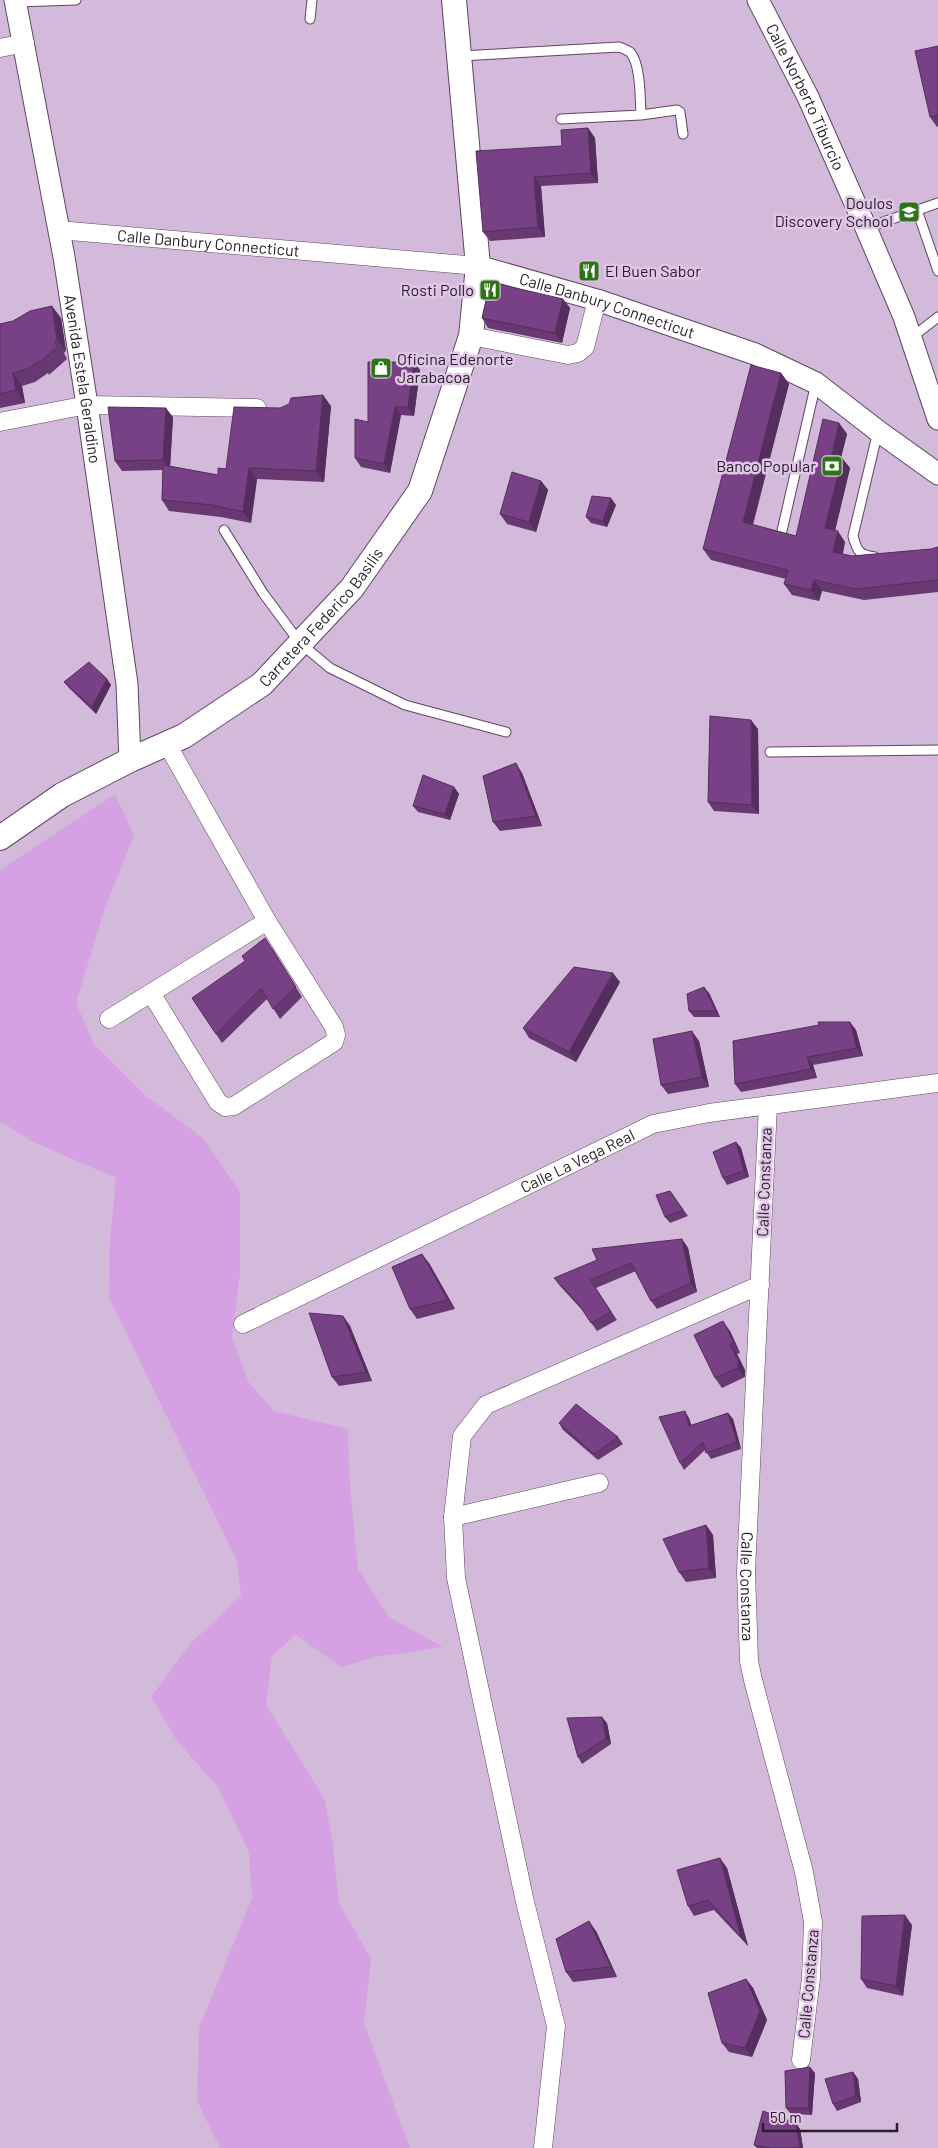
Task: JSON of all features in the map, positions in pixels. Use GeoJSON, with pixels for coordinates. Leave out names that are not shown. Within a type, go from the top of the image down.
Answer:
{"type":"FeatureCollection","features":[{"type":"Feature","properties":{"kind":"main road","name":"Carretera Federico Basilis"},"geometry":{"type":"LineString","coordinates":[[0,838],[62,795],[130,760],[184,736],[262,684],[352,588],[420,491],[471,336],[478,266],[454,0]]}},
{"type":"Feature","properties":{"kind":"street","name":"Calle Norberto Tiburcio"},"geometry":{"type":"LineString","coordinates":[[758,0],[808,97],[866,228],[911,338],[938,419]]}},
{"type":"Feature","properties":{"kind":"street","name":"Avenida Estela Geraldino"},"geometry":{"type":"LineString","coordinates":[[16,1],[64,257],[87,405],[126,684],[130,760]]}},
{"type":"Feature","properties":{"kind":"street"},"geometry":{"type":"LineString","coordinates":[[0,48],[25,43]]}},
{"type":"Feature","properties":{"kind":"street","name":"Calle Danbury Connecticut"},"geometry":{"type":"LineString","coordinates":[[58,230],[478,266],[597,300],[755,354],[816,383],[938,474]]}},
{"type":"Feature","properties":{"kind":"street"},"geometry":{"type":"LineString","coordinates":[[471,336],[568,355],[578,353],[585,347],[597,300]]}},
{"type":"Feature","properties":{"kind":"street"},"geometry":{"type":"LineString","coordinates":[[0,422],[87,405],[269,408]]}},
{"type":"Feature","properties":{"kind":"street"},"geometry":{"type":"LineString","coordinates":[[151,993],[218,1102],[225,1107],[234,1106],[334,1042],[336,1035],[334,1027],[267,921],[167,744]]}},
{"type":"Feature","properties":{"kind":"street"},"geometry":{"type":"LineString","coordinates":[[109,1019],[267,921]]}},
{"type":"Feature","properties":{"kind":"street","name":"Calle La Vega Real"},"geometry":{"type":"LineString","coordinates":[[243,1324],[652,1124],[768,1105],[938,1083]]}},
{"type":"Feature","properties":{"kind":"street","name":"Calle Constanza"},"geometry":{"type":"LineString","coordinates":[[768,1105],[746,1571],[749,1661],[804,1872],[812,1914],[813,1951],[801,2060]]}},
{"type":"Feature","properties":{"kind":"street"},"geometry":{"type":"LineString","coordinates":[[543,2148],[556,2026],[525,1902],[456,1578],[453,1517],[462,1436],[486,1405],[760,1284]]}},
{"type":"Feature","properties":{"kind":"street"},"geometry":{"type":"LineString","coordinates":[[453,1517],[599,1483]]}},
{"type":"Feature","properties":{"kind":"lane"},"geometry":{"type":"LineString","coordinates":[[16,1],[76,0]]}},
{"type":"Feature","properties":{"kind":"lane"},"geometry":{"type":"LineString","coordinates":[[310,18],[312,0]]}},
{"type":"Feature","properties":{"kind":"lane"},"geometry":{"type":"LineString","coordinates":[[458,56],[619,46],[630,52],[635,62],[641,115]]}},
{"type":"Feature","properties":{"kind":"lane"},"geometry":{"type":"LineString","coordinates":[[561,120],[641,115],[676,110],[680,112],[683,134]]}},
{"type":"Feature","properties":{"kind":"lane"},"geometry":{"type":"LineString","coordinates":[[866,228],[938,204]]}},
{"type":"Feature","properties":{"kind":"lane"},"geometry":{"type":"LineString","coordinates":[[917,210],[938,271]]}},
{"type":"Feature","properties":{"kind":"lane"},"geometry":{"type":"LineString","coordinates":[[911,338],[938,317]]}},
{"type":"Feature","properties":{"kind":"lane"},"geometry":{"type":"LineString","coordinates":[[781,535],[816,383]]}},
{"type":"Feature","properties":{"kind":"lane"},"geometry":{"type":"LineString","coordinates":[[878,431],[853,536],[856,549],[863,555],[883,558]]}},
{"type":"Feature","properties":{"kind":"lane"},"geometry":{"type":"LineString","coordinates":[[224,530],[263,593],[300,643],[330,668],[405,705],[506,732]]}},
{"type":"Feature","properties":{"kind":"lane"},"geometry":{"type":"LineString","coordinates":[[770,752],[938,750]]}},
{"type":"Feature","properties":{"kind":"shaded area"},"geometry":{"type":"Polygon","coordinates":[[[115,794],[134,835],[104,911],[76,1003],[94,1044],[146,1096],[203,1138],[240,1192],[240,1273],[232,1338],[249,1383],[274,1411],[348,1429],[349,1473],[358,1569],[389,1617],[443,1647],[376,1657],[341,1667],[296,1635],[272,1656],[266,1704],[325,1800],[333,1844],[339,1903],[371,1959],[364,2023],[410,2148],[220,2148],[197,2101],[199,2028],[252,1898],[249,1852],[217,1786],[177,1741],[151,1697],[191,1643],[241,1596],[237,1561],[109,1298],[110,1239],[116,1178],[33,1142],[0,1121],[0,870],[115,794]]]}},
{"type":"Feature","properties":{"kind":"building"},"geometry":{"type":"Polygon","coordinates":[[[938,46],[938,115],[930,117],[915,51],[938,46]]]}},
{"type":"Feature","properties":{"kind":"building"},"geometry":{"type":"Polygon","coordinates":[[[588,128],[591,173],[534,177],[538,227],[483,232],[476,151],[562,146],[561,130],[588,128]]]}},
{"type":"Feature","properties":{"kind":"building"},"geometry":{"type":"Polygon","coordinates":[[[490,282],[563,299],[555,333],[482,318],[490,282]]]}},
{"type":"Feature","properties":{"kind":"building"},"geometry":{"type":"Polygon","coordinates":[[[52,306],[57,339],[55,341],[58,347],[40,362],[27,369],[13,373],[16,390],[0,394],[0,324],[13,321],[30,311],[52,306]]]}},
{"type":"Feature","properties":{"kind":"building"},"geometry":{"type":"Polygon","coordinates":[[[368,362],[414,362],[408,407],[395,407],[384,464],[355,458],[355,419],[368,422],[368,362]]]}},
{"type":"Feature","properties":{"kind":"building"},"geometry":{"type":"Polygon","coordinates":[[[751,365],[781,373],[743,522],[796,536],[823,419],[839,423],[832,455],[842,458],[825,528],[838,531],[833,552],[852,556],[938,547],[938,580],[856,589],[814,580],[811,590],[784,584],[788,570],[703,549],[751,365]]]}},
{"type":"Feature","properties":{"kind":"building"},"geometry":{"type":"Polygon","coordinates":[[[323,395],[316,471],[249,468],[243,512],[213,505],[162,500],[163,465],[218,475],[218,468],[226,469],[234,407],[280,408],[289,404],[291,398],[323,395]]]}},
{"type":"Feature","properties":{"kind":"building"},"geometry":{"type":"Polygon","coordinates":[[[108,407],[166,408],[163,460],[115,461],[108,407]]]}},
{"type":"Feature","properties":{"kind":"building"},"geometry":{"type":"Polygon","coordinates":[[[512,472],[541,481],[529,522],[500,514],[512,472]]]}},
{"type":"Feature","properties":{"kind":"building"},"geometry":{"type":"Polygon","coordinates":[[[592,496],[611,498],[603,521],[586,517],[592,496]]]}},
{"type":"Feature","properties":{"kind":"building"},"geometry":{"type":"Polygon","coordinates":[[[89,662],[107,679],[92,707],[64,682],[89,662]]]}},
{"type":"Feature","properties":{"kind":"building"},"geometry":{"type":"Polygon","coordinates":[[[710,716],[751,720],[752,805],[708,802],[710,716]]]}},
{"type":"Feature","properties":{"kind":"building"},"geometry":{"type":"Polygon","coordinates":[[[516,763],[536,816],[493,822],[483,776],[516,763]]]}},
{"type":"Feature","properties":{"kind":"building"},"geometry":{"type":"Polygon","coordinates":[[[423,775],[454,787],[445,814],[413,806],[423,775]]]}},
{"type":"Feature","properties":{"kind":"building"},"geometry":{"type":"Polygon","coordinates":[[[265,938],[296,987],[273,1009],[261,988],[216,1034],[192,998],[245,961],[242,956],[265,938]]]}},
{"type":"Feature","properties":{"kind":"building"},"geometry":{"type":"Polygon","coordinates":[[[574,967],[613,973],[569,1052],[523,1028],[574,967]]]}},
{"type":"Feature","properties":{"kind":"building"},"geometry":{"type":"Polygon","coordinates":[[[704,987],[716,1011],[689,1011],[687,994],[704,987]]]}},
{"type":"Feature","properties":{"kind":"building"},"geometry":{"type":"Polygon","coordinates":[[[818,1022],[850,1022],[857,1048],[807,1057],[811,1069],[735,1084],[733,1041],[819,1025],[818,1022]]]}},
{"type":"Feature","properties":{"kind":"building"},"geometry":{"type":"Polygon","coordinates":[[[692,1031],[702,1077],[661,1085],[653,1039],[692,1031]]]}},
{"type":"Feature","properties":{"kind":"building"},"geometry":{"type":"Polygon","coordinates":[[[736,1142],[744,1171],[723,1178],[713,1152],[736,1142]]]}},
{"type":"Feature","properties":{"kind":"building"},"geometry":{"type":"Polygon","coordinates":[[[670,1191],[683,1210],[665,1217],[656,1195],[670,1191]]]}},
{"type":"Feature","properties":{"kind":"building"},"geometry":{"type":"Polygon","coordinates":[[[682,1239],[691,1283],[651,1301],[631,1263],[590,1280],[611,1312],[591,1323],[578,1303],[554,1278],[597,1260],[592,1249],[682,1239]]]}},
{"type":"Feature","properties":{"kind":"building"},"geometry":{"type":"Polygon","coordinates":[[[422,1254],[448,1300],[410,1309],[392,1267],[422,1254]]]}},
{"type":"Feature","properties":{"kind":"building"},"geometry":{"type":"Polygon","coordinates":[[[309,1313],[343,1316],[366,1372],[332,1377],[309,1313]]]}},
{"type":"Feature","properties":{"kind":"building"},"geometry":{"type":"Polygon","coordinates":[[[723,1321],[734,1343],[730,1344],[738,1360],[738,1368],[715,1378],[694,1335],[723,1321]]]}},
{"type":"Feature","properties":{"kind":"building"},"geometry":{"type":"Polygon","coordinates":[[[576,1404],[618,1437],[594,1454],[559,1423],[576,1404]]]}},
{"type":"Feature","properties":{"kind":"building"},"geometry":{"type":"Polygon","coordinates":[[[685,1411],[689,1426],[728,1413],[737,1442],[706,1453],[703,1442],[680,1463],[659,1417],[685,1411]]]}},
{"type":"Feature","properties":{"kind":"building"},"geometry":{"type":"Polygon","coordinates":[[[706,1525],[709,1568],[679,1572],[663,1539],[706,1525]]]}},
{"type":"Feature","properties":{"kind":"building"},"geometry":{"type":"Polygon","coordinates":[[[602,1717],[606,1738],[578,1757],[567,1718],[602,1717]]]}},
{"type":"Feature","properties":{"kind":"building"},"geometry":{"type":"Polygon","coordinates":[[[720,1858],[741,1937],[708,1900],[688,1906],[677,1870],[720,1858]]]}},
{"type":"Feature","properties":{"kind":"building"},"geometry":{"type":"Polygon","coordinates":[[[905,1915],[896,1986],[861,1979],[862,1916],[905,1915]]]}},
{"type":"Feature","properties":{"kind":"building"},"geometry":{"type":"Polygon","coordinates":[[[589,1921],[611,1967],[566,1972],[556,1939],[589,1921]]]}},
{"type":"Feature","properties":{"kind":"building"},"geometry":{"type":"Polygon","coordinates":[[[746,1979],[760,2011],[745,2048],[722,2043],[708,1993],[746,1979]]]}},
{"type":"Feature","properties":{"kind":"building"},"geometry":{"type":"Polygon","coordinates":[[[810,2067],[808,2108],[786,2108],[785,2071],[810,2067]]]}},
{"type":"Feature","properties":{"kind":"building"},"geometry":{"type":"Polygon","coordinates":[[[853,2072],[856,2096],[833,2104],[825,2079],[853,2072]]]}},
{"type":"Feature","properties":{"kind":"building"},"geometry":{"type":"Polygon","coordinates":[[[763,2111],[796,2123],[800,2148],[771,2148],[754,2145],[763,2111]]]}},
{"type":"Feature","properties":{"kind":"place","name":"Doulos Discovery School"},"geometry":{"type":"Point","coordinates":[909,212]}},
{"type":"Feature","properties":{"kind":"place","name":"El Buen Sabor"},"geometry":{"type":"Point","coordinates":[589,271]}},
{"type":"Feature","properties":{"kind":"place","name":"Rosti Pollo"},"geometry":{"type":"Point","coordinates":[490,290]}},
{"type":"Feature","properties":{"kind":"place","name":"Oficina Edenorte Jarabacoa"},"geometry":{"type":"Point","coordinates":[381,368]}},
{"type":"Feature","properties":{"kind":"place","name":"Banco Popular"},"geometry":{"type":"Point","coordinates":[832,466]}}]}
